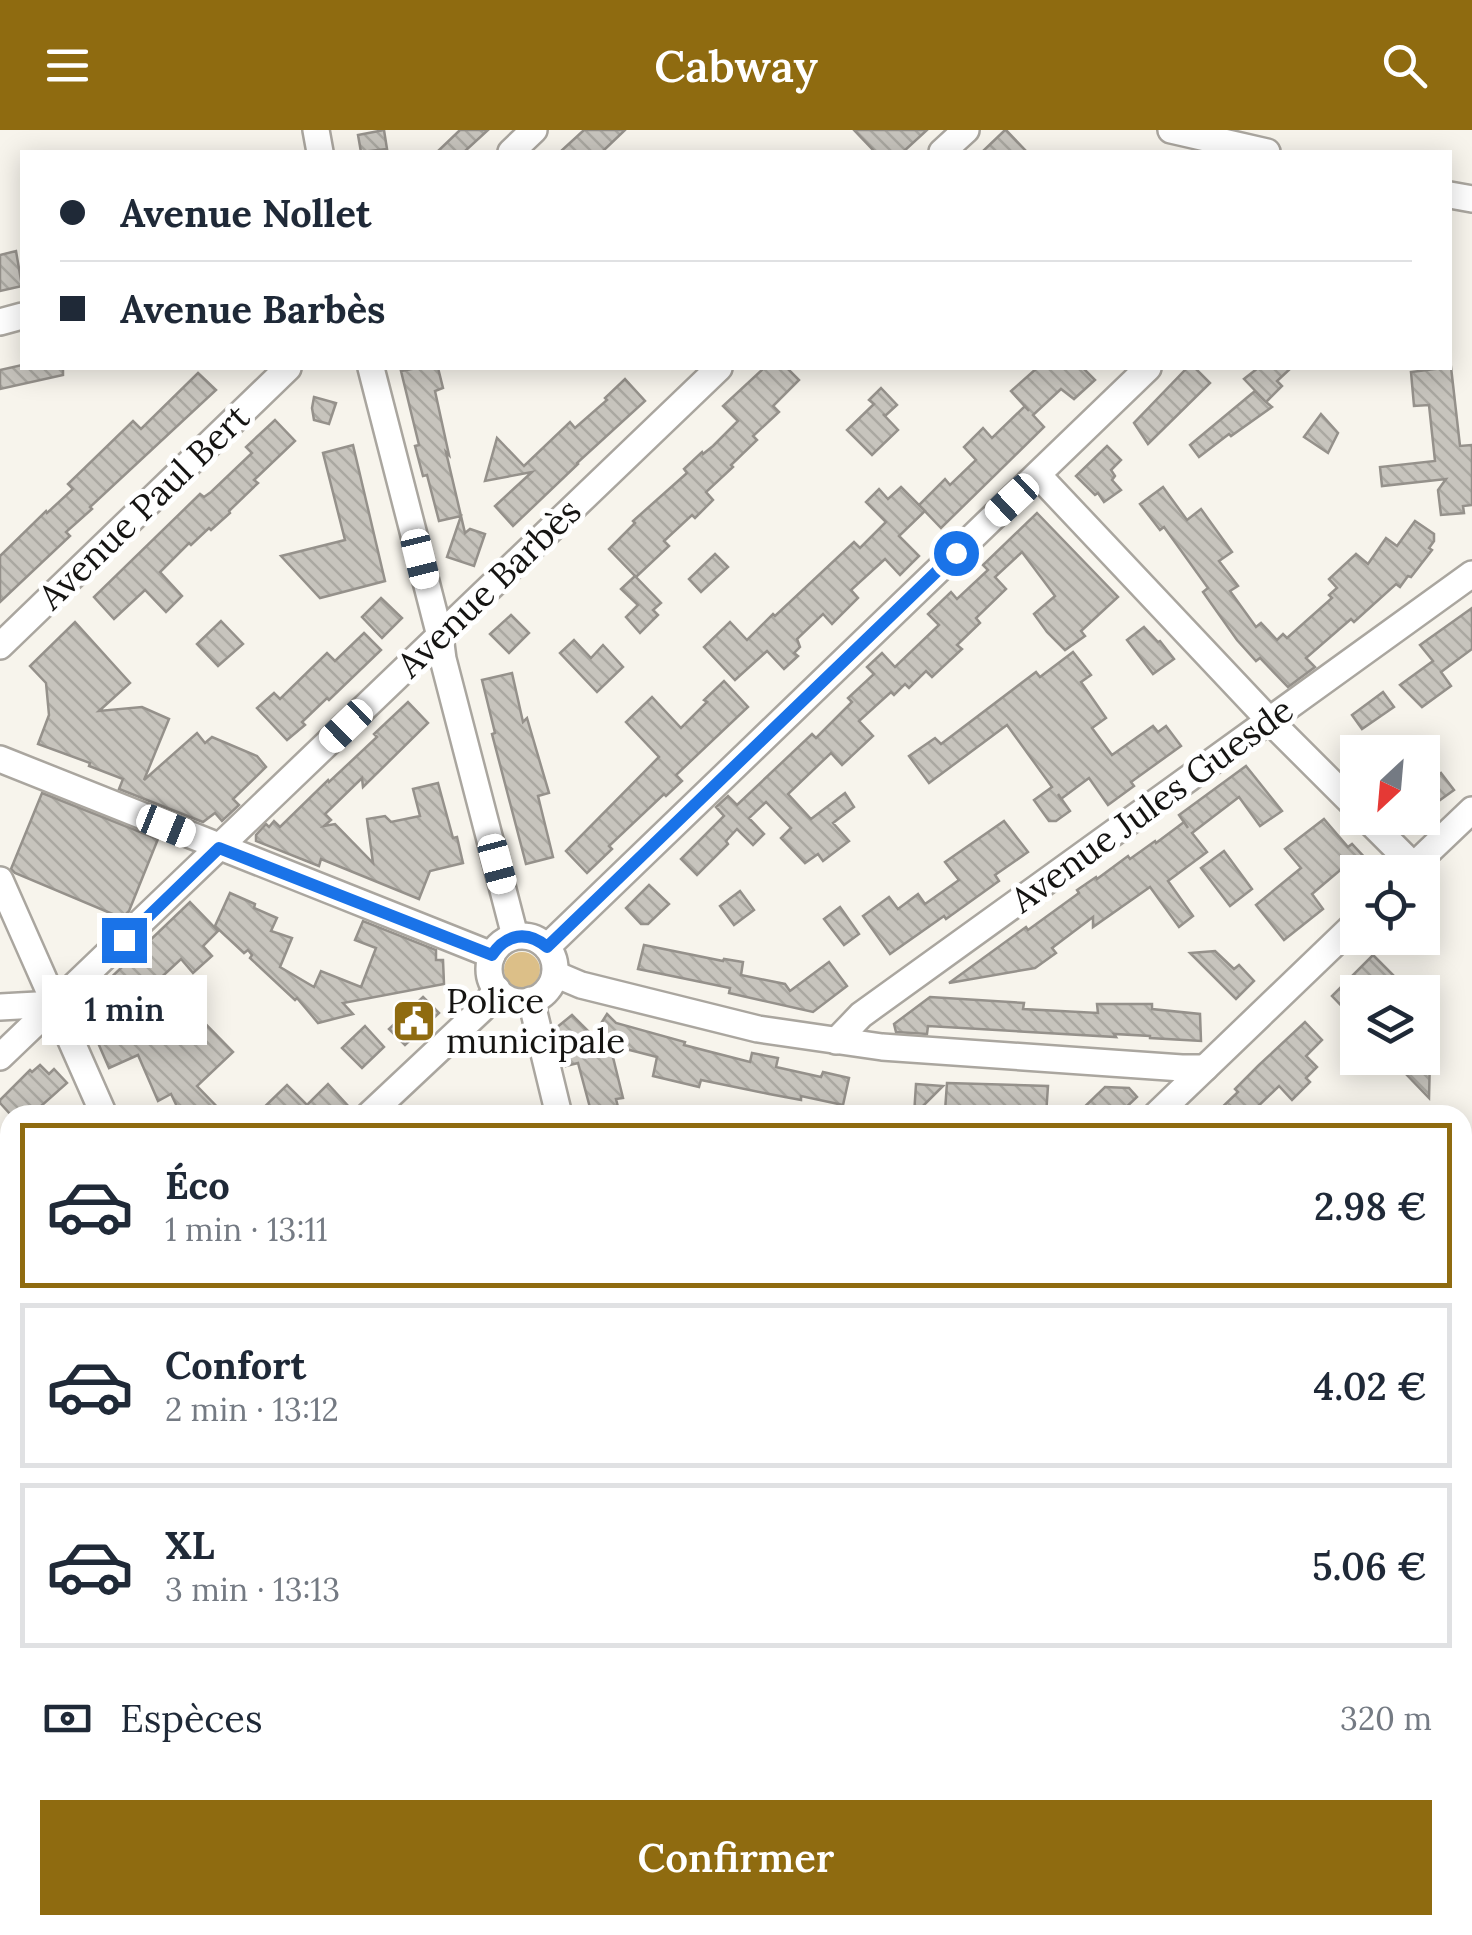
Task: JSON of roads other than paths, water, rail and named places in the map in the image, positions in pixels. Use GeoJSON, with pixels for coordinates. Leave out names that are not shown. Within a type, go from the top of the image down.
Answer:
{"type":"FeatureCollection","features":[{"type":"Feature","properties":{"kind":"street"},"geometry":{"type":"LineString","coordinates":[[513,150],[534,130]]}},
{"type":"Feature","properties":{"kind":"street"},"geometry":{"type":"LineString","coordinates":[[944,150],[966,130]]}},
{"type":"Feature","properties":{"kind":"street"},"geometry":{"type":"LineString","coordinates":[[1170,130],[1258,150]]}},
{"type":"Feature","properties":{"kind":"street","name":"Avenue Paul Bert"},"geometry":{"type":"LineString","coordinates":[[0,646],[286,370]]}},
{"type":"Feature","properties":{"kind":"street"},"geometry":{"type":"LineString","coordinates":[[372,370],[515,936]]}},
{"type":"Feature","properties":{"kind":"street","name":"Avenue Barbès"},"geometry":{"type":"LineString","coordinates":[[0,1058],[717,370]]}},
{"type":"Feature","properties":{"kind":"street"},"geometry":{"type":"LineString","coordinates":[[547,947],[1146,370]]}},
{"type":"Feature","properties":{"kind":"street"},"geometry":{"type":"LineString","coordinates":[[1038,476],[1340,791]]}},
{"type":"Feature","properties":{"kind":"street","name":"Avenue Jules Guesde"},"geometry":{"type":"LineString","coordinates":[[836,1041],[861,1015],[1472,574]]}},
{"type":"Feature","properties":{"kind":"street"},"geometry":{"type":"LineString","coordinates":[[0,760],[492,955]]}},
{"type":"Feature","properties":{"kind":"street"},"geometry":{"type":"LineString","coordinates":[[1425,855],[1472,810]]}},
{"type":"Feature","properties":{"kind":"street"},"geometry":{"type":"LineString","coordinates":[[1381,835],[1399,855]]}},
{"type":"Feature","properties":{"kind":"street"},"geometry":{"type":"LineString","coordinates":[[0,880],[100,1105]]}},
{"type":"Feature","properties":{"kind":"street"},"geometry":{"type":"LineString","coordinates":[[532,937],[547,947],[555,974],[546,991],[530,1000],[512,1000],[497,989],[490,973],[492,955],[506,940],[532,937]]}},
{"type":"Feature","properties":{"kind":"street"},"geometry":{"type":"LineString","coordinates":[[1167,1105],[1340,938]]}},
{"type":"Feature","properties":{"kind":"street"},"geometry":{"type":"LineString","coordinates":[[555,974],[581,985],[758,1029],[836,1041],[1206,1068]]}},
{"type":"Feature","properties":{"kind":"street"},"geometry":{"type":"LineString","coordinates":[[380,1105],[482,1009],[497,989]]}},
{"type":"Feature","properties":{"kind":"street"},"geometry":{"type":"LineString","coordinates":[[530,1000],[556,1105]]}},
{"type":"Feature","properties":{"kind":"street"},"geometry":{"type":"LineString","coordinates":[[0,1007],[55,1004]]}},
{"type":"Feature","properties":{"kind":"place","name":"Police municipale"},"geometry":{"type":"Point","coordinates":[414,1021]}}]}
